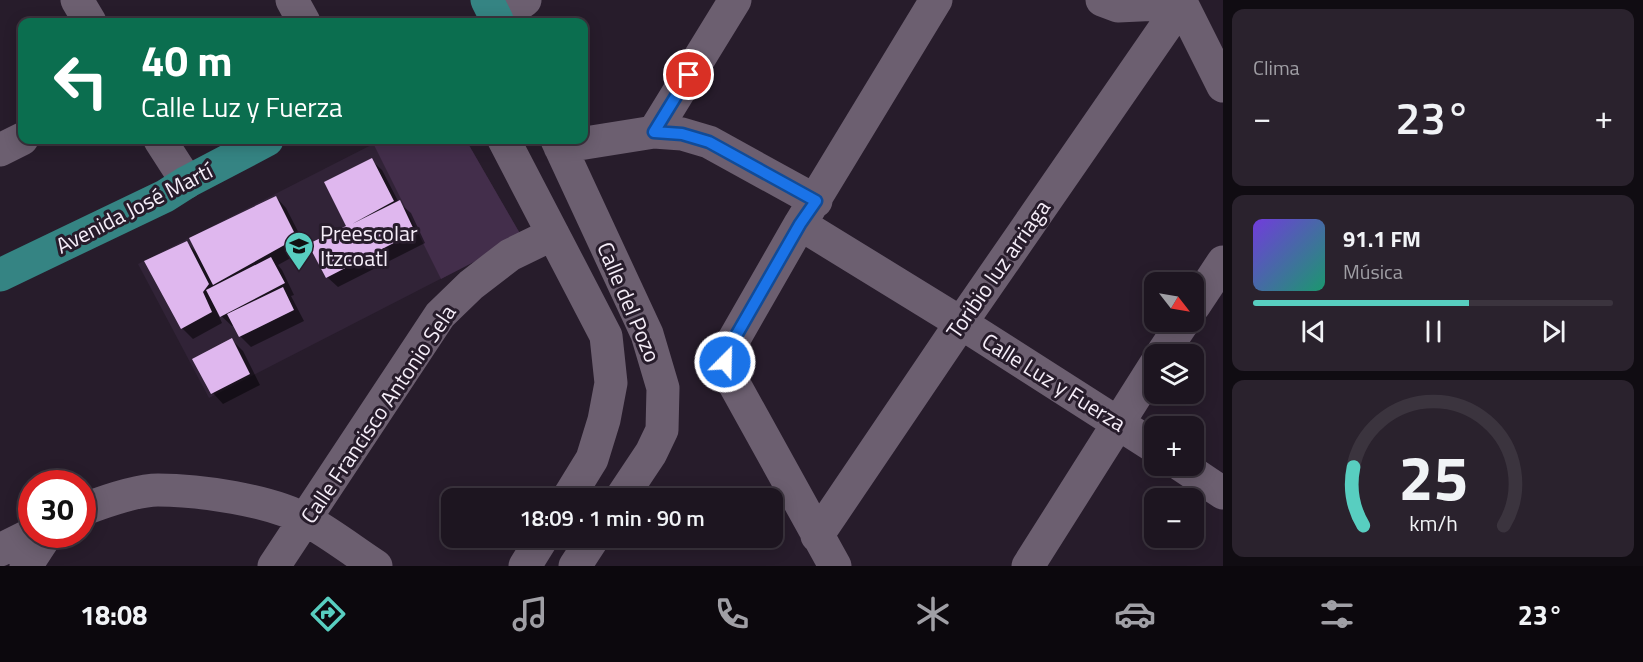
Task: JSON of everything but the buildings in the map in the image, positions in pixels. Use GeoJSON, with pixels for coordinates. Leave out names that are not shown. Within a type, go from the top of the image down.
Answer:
{"type":"FeatureCollection","features":[{"type":"Feature","properties":{"kind":"main road","name":"Avenida José Martí"},"geometry":{"type":"LineString","coordinates":[[0,275],[165,196],[259,144]]}},
{"type":"Feature","properties":{"kind":"street"},"geometry":{"type":"LineString","coordinates":[[77,0],[88,18]]}},
{"type":"Feature","properties":{"kind":"street"},"geometry":{"type":"LineString","coordinates":[[292,0],[302,18]]}},
{"type":"Feature","properties":{"kind":"street"},"geometry":{"type":"LineString","coordinates":[[494,16],[525,0]]}},
{"type":"Feature","properties":{"kind":"street"},"geometry":{"type":"LineString","coordinates":[[654,132],[735,0]]}},
{"type":"Feature","properties":{"kind":"street"},"geometry":{"type":"LineString","coordinates":[[834,566],[732,380],[725,362],[733,341],[808,212],[936,0]]}},
{"type":"Feature","properties":{"kind":"street"},"geometry":{"type":"LineString","coordinates":[[1102,0],[1119,6],[1181,2],[1223,86]]}},
{"type":"Feature","properties":{"kind":"street","name":"Toribio luz arriaga"},"geometry":{"type":"LineString","coordinates":[[817,536],[1181,2]]}},
{"type":"Feature","properties":{"kind":"street","name":"Calle Luz y Fuerza"},"geometry":{"type":"LineString","coordinates":[[588,140],[654,132],[682,134],[709,142],[961,323],[1144,440]]}},
{"type":"Feature","properties":{"kind":"street"},"geometry":{"type":"LineString","coordinates":[[0,150],[18,141]]}},
{"type":"Feature","properties":{"kind":"street"},"geometry":{"type":"LineString","coordinates":[[163,144],[187,182]]}},
{"type":"Feature","properties":{"kind":"street"},"geometry":{"type":"LineString","coordinates":[[506,144],[606,336],[611,383],[604,420],[592,459],[574,488]]}},
{"type":"Feature","properties":{"kind":"street","name":"Calle del Pozo"},"geometry":{"type":"LineString","coordinates":[[559,144],[647,334],[663,388],[662,430],[651,453],[628,488]]}},
{"type":"Feature","properties":{"kind":"street","name":"Calle Francisco Antonio Sela"},"geometry":{"type":"LineString","coordinates":[[274,566],[440,315],[471,285],[510,255],[553,234]]}},
{"type":"Feature","properties":{"kind":"street"},"geometry":{"type":"LineString","coordinates":[[1204,291],[1223,262]]}},
{"type":"Feature","properties":{"kind":"street"},"geometry":{"type":"LineString","coordinates":[[1028,566],[1144,382]]}},
{"type":"Feature","properties":{"kind":"street"},"geometry":{"type":"LineString","coordinates":[[1197,476],[1223,494]]}},
{"type":"Feature","properties":{"kind":"street"},"geometry":{"type":"LineString","coordinates":[[96,504],[156,490],[251,500],[305,519],[376,566]]}},
{"type":"Feature","properties":{"kind":"street"},"geometry":{"type":"LineString","coordinates":[[0,550],[18,541]]}},
{"type":"Feature","properties":{"kind":"street"},"geometry":{"type":"LineString","coordinates":[[26,566],[38,548]]}},
{"type":"Feature","properties":{"kind":"street"},"geometry":{"type":"LineString","coordinates":[[525,566],[536,548]]}},
{"type":"Feature","properties":{"kind":"street"},"geometry":{"type":"LineString","coordinates":[[575,566],[587,548]]}},
{"type":"Feature","properties":{"kind":"shaded area","name":"Preescolar Itzcoatl"},"geometry":{"type":"Polygon","coordinates":[[[373,144],[468,144],[522,237],[209,398],[138,264],[373,144]]]}},
{"type":"Feature","properties":{"kind":"shaded area"},"geometry":{"type":"Polygon","coordinates":[[[374,144],[468,144],[522,237],[441,279],[374,144]]]}},
{"type":"Feature","properties":{"kind":"place","name":"Preescolar Itzcoatl"},"geometry":{"type":"Point","coordinates":[299,272]}},
{"type":"Feature","properties":{"kind":"route"},"geometry":{"type":"LineString","coordinates":[[689,75],[654,132],[682,134],[709,142],[816,201],[800,224],[733,341],[725,362]]}}]}
